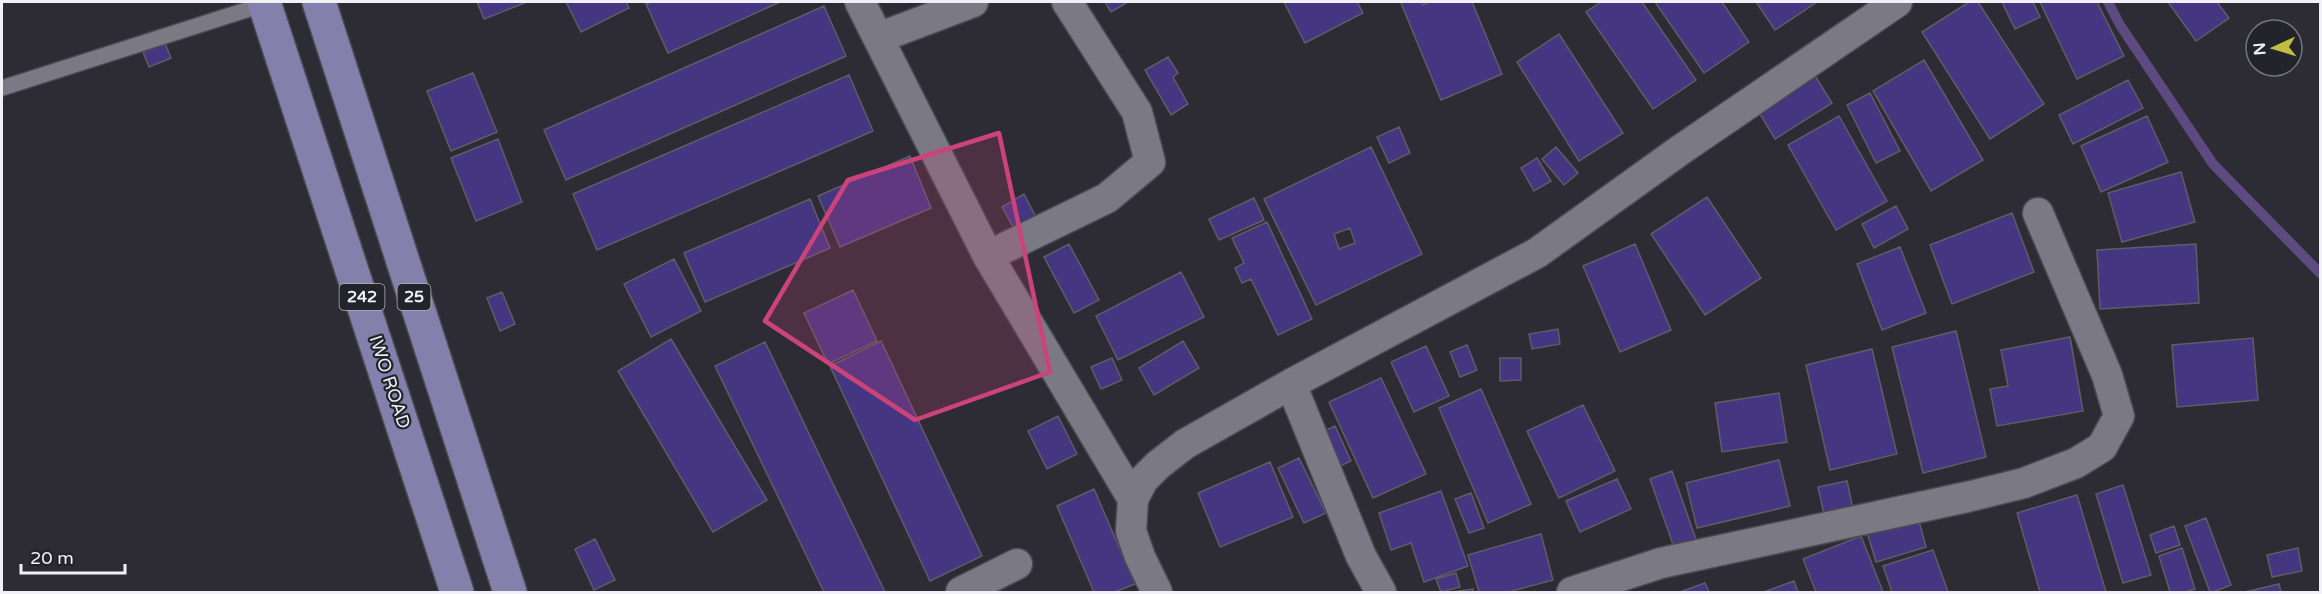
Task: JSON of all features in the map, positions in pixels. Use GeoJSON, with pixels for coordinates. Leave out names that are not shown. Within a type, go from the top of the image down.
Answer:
{"type":"FeatureCollection","features":[{"type":"Feature","properties":{"kind":"main road","name":"25"},"geometry":{"type":"LineString","coordinates":[[319,2],[510,592]]}},
{"type":"Feature","properties":{"kind":"main road","name":"IWO ROAD"},"geometry":{"type":"LineString","coordinates":[[264,3],[457,592]]}},
{"type":"Feature","properties":{"kind":"street"},"geometry":{"type":"LineString","coordinates":[[860,2],[988,256],[1133,499]]}},
{"type":"Feature","properties":{"kind":"street"},"geometry":{"type":"LineString","coordinates":[[879,38],[973,2]]}},
{"type":"Feature","properties":{"kind":"street"},"geometry":{"type":"LineString","coordinates":[[988,256],[1107,198],[1149,162],[1137,112],[1067,2]]}},
{"type":"Feature","properties":{"kind":"street"},"geometry":{"type":"LineString","coordinates":[[1157,592],[1140,557],[1131,531],[1133,499],[1143,480],[1185,444],[1291,384],[1537,253],[1878,7]]}},
{"type":"Feature","properties":{"kind":"street"},"geometry":{"type":"LineString","coordinates":[[1572,592],[1661,563],[2024,483],[2076,464],[2102,447],[2119,416],[2107,375],[2038,213]]}},
{"type":"Feature","properties":{"kind":"street"},"geometry":{"type":"LineString","coordinates":[[1291,384],[1361,556],[1381,592]]}},
{"type":"Feature","properties":{"kind":"street"},"geometry":{"type":"LineString","coordinates":[[961,592],[1017,564]]}},
{"type":"Feature","properties":{"kind":"lane"},"geometry":{"type":"LineString","coordinates":[[2,88],[264,3]]}},
{"type":"Feature","properties":{"kind":"highlighted area"},"geometry":{"type":"Polygon","coordinates":[[[999,133],[1050,372],[915,420],[765,321],[848,180],[999,133]]]}},
{"type":"Feature","properties":{"kind":"building"},"geometry":{"type":"Polygon","coordinates":[[[477,2],[527,2],[484,19],[477,2]]]}},
{"type":"Feature","properties":{"kind":"building"},"geometry":{"type":"Polygon","coordinates":[[[566,2],[626,2],[629,8],[581,32],[566,2]]]}},
{"type":"Feature","properties":{"kind":"building"},"geometry":{"type":"Polygon","coordinates":[[[652,2],[780,2],[668,53],[646,4],[652,2]]]}},
{"type":"Feature","properties":{"kind":"building"},"geometry":{"type":"Polygon","coordinates":[[[1105,2],[1128,2],[1111,12],[1105,2]]]}},
{"type":"Feature","properties":{"kind":"building"},"geometry":{"type":"Polygon","coordinates":[[[1284,2],[1357,2],[1363,13],[1305,43],[1284,2]]]}},
{"type":"Feature","properties":{"kind":"building"},"geometry":{"type":"Polygon","coordinates":[[[1421,2],[1423,5],[1430,2],[1472,2],[1502,74],[1441,100],[1401,3],[1421,2]]]}},
{"type":"Feature","properties":{"kind":"building"},"geometry":{"type":"Polygon","coordinates":[[[1601,2],[1642,2],[1696,80],[1653,109],[1586,12],[1601,2]]]}},
{"type":"Feature","properties":{"kind":"building"},"geometry":{"type":"Polygon","coordinates":[[[1655,2],[1722,2],[1749,42],[1704,73],[1655,2]]]}},
{"type":"Feature","properties":{"kind":"building"},"geometry":{"type":"Polygon","coordinates":[[[1756,2],[1817,2],[1775,30],[1756,2]]]}},
{"type":"Feature","properties":{"kind":"building"},"geometry":{"type":"Polygon","coordinates":[[[1969,2],[1978,2],[2044,104],[1990,139],[1922,32],[1969,2]]]}},
{"type":"Feature","properties":{"kind":"building"},"geometry":{"type":"Polygon","coordinates":[[[2002,2],[2033,2],[2040,17],[2015,29],[2002,2]]]}},
{"type":"Feature","properties":{"kind":"building"},"geometry":{"type":"Polygon","coordinates":[[[2040,2],[2097,2],[2124,56],[2077,79],[2040,2]]]}},
{"type":"Feature","properties":{"kind":"building"},"geometry":{"type":"Polygon","coordinates":[[[2168,2],[2217,2],[2229,18],[2196,41],[2168,2]]]}},
{"type":"Feature","properties":{"kind":"building"},"geometry":{"type":"Polygon","coordinates":[[[824,6],[846,56],[566,180],[544,130],[824,6]]]}},
{"type":"Feature","properties":{"kind":"building"},"geometry":{"type":"Polygon","coordinates":[[[1559,34],[1623,133],[1579,161],[1517,62],[1559,34]]]}},
{"type":"Feature","properties":{"kind":"building"},"geometry":{"type":"Polygon","coordinates":[[[165,43],[171,58],[149,67],[143,52],[165,43]]]}},
{"type":"Feature","properties":{"kind":"building"},"geometry":{"type":"Polygon","coordinates":[[[1168,57],[1178,73],[1173,77],[1188,104],[1171,115],[1145,70],[1168,57]]]}},
{"type":"Feature","properties":{"kind":"building"},"geometry":{"type":"Polygon","coordinates":[[[1924,60],[1983,160],[1931,191],[1873,91],[1924,60]]]}},
{"type":"Feature","properties":{"kind":"building"},"geometry":{"type":"Polygon","coordinates":[[[473,73],[497,132],[451,151],[427,91],[473,73]]]}},
{"type":"Feature","properties":{"kind":"building"},"geometry":{"type":"Polygon","coordinates":[[[1814,74],[1832,103],[1775,139],[1757,109],[1814,74]]]}},
{"type":"Feature","properties":{"kind":"building"},"geometry":{"type":"Polygon","coordinates":[[[849,75],[873,131],[597,250],[573,194],[849,75]]]}},
{"type":"Feature","properties":{"kind":"building"},"geometry":{"type":"Polygon","coordinates":[[[2128,80],[2143,108],[2073,144],[2059,115],[2128,80]]]}},
{"type":"Feature","properties":{"kind":"building"},"geometry":{"type":"Polygon","coordinates":[[[1870,93],[1900,151],[1876,163],[1847,105],[1870,93]]]}},
{"type":"Feature","properties":{"kind":"building"},"geometry":{"type":"Polygon","coordinates":[[[1839,116],[1887,201],[1836,230],[1788,145],[1839,116]]]}},
{"type":"Feature","properties":{"kind":"building"},"geometry":{"type":"Polygon","coordinates":[[[2147,116],[2168,162],[2101,192],[2081,146],[2147,116]]]}},
{"type":"Feature","properties":{"kind":"building"},"geometry":{"type":"Polygon","coordinates":[[[1399,127],[1410,153],[1389,163],[1377,137],[1399,127]]]}},
{"type":"Feature","properties":{"kind":"building"},"geometry":{"type":"Polygon","coordinates":[[[498,139],[522,202],[476,221],[451,158],[498,139]]]}},
{"type":"Feature","properties":{"kind":"building"},"geometry":{"type":"Polygon","coordinates":[[[1371,147],[1422,254],[1316,305],[1264,199],[1371,147]],[[1350,228],[1334,234],[1339,249],[1355,243],[1350,228]]]}},
{"type":"Feature","properties":{"kind":"building"},"geometry":{"type":"Polygon","coordinates":[[[1556,147],[1578,173],[1564,185],[1542,159],[1556,147]]]}},
{"type":"Feature","properties":{"kind":"building"},"geometry":{"type":"Polygon","coordinates":[[[910,156],[931,208],[840,247],[818,196],[910,156]]]}},
{"type":"Feature","properties":{"kind":"building"},"geometry":{"type":"Polygon","coordinates":[[[1537,158],[1551,181],[1534,191],[1521,168],[1537,158]]]}},
{"type":"Feature","properties":{"kind":"building"},"geometry":{"type":"Polygon","coordinates":[[[2181,172],[2195,222],[2122,242],[2108,193],[2181,172]]]}},
{"type":"Feature","properties":{"kind":"building"},"geometry":{"type":"Polygon","coordinates":[[[1024,194],[1038,221],[1017,234],[1002,207],[1024,194]]]}},
{"type":"Feature","properties":{"kind":"building"},"geometry":{"type":"Polygon","coordinates":[[[1707,197],[1761,278],[1705,315],[1651,234],[1707,197]]]}},
{"type":"Feature","properties":{"kind":"building"},"geometry":{"type":"Polygon","coordinates":[[[1254,198],[1264,220],[1219,240],[1209,219],[1254,198]]]}},
{"type":"Feature","properties":{"kind":"building"},"geometry":{"type":"Polygon","coordinates":[[[810,199],[830,248],[705,302],[684,253],[810,199]]]}},
{"type":"Feature","properties":{"kind":"building"},"geometry":{"type":"Polygon","coordinates":[[[1896,206],[1908,229],[1874,248],[1862,224],[1896,206]]]}},
{"type":"Feature","properties":{"kind":"building"},"geometry":{"type":"Polygon","coordinates":[[[2012,213],[2034,272],[1952,304],[1930,245],[2012,213]]]}},
{"type":"Feature","properties":{"kind":"building"},"geometry":{"type":"Polygon","coordinates":[[[1267,222],[1312,319],[1278,335],[1251,279],[1242,283],[1235,268],[1244,263],[1232,238],[1267,222]]]}},
{"type":"Feature","properties":{"kind":"building"},"geometry":{"type":"Polygon","coordinates":[[[1069,244],[1099,300],[1074,313],[1044,257],[1069,244]]]}},
{"type":"Feature","properties":{"kind":"building"},"geometry":{"type":"Polygon","coordinates":[[[1635,244],[1671,330],[1620,352],[1583,266],[1635,244]]]}},
{"type":"Feature","properties":{"kind":"building"},"geometry":{"type":"Polygon","coordinates":[[[2196,244],[2199,303],[2100,309],[2097,250],[2196,244]]]}},
{"type":"Feature","properties":{"kind":"building"},"geometry":{"type":"Polygon","coordinates":[[[1900,247],[1926,313],[1882,330],[1857,264],[1900,247]]]}},
{"type":"Feature","properties":{"kind":"building"},"geometry":{"type":"Polygon","coordinates":[[[674,259],[701,311],[651,337],[624,284],[674,259]]]}},
{"type":"Feature","properties":{"kind":"building"},"geometry":{"type":"Polygon","coordinates":[[[1181,272],[1204,317],[1118,360],[1096,316],[1181,272]]]}},
{"type":"Feature","properties":{"kind":"building"},"geometry":{"type":"Polygon","coordinates":[[[853,290],[877,341],[828,364],[804,313],[853,290]]]}},
{"type":"Feature","properties":{"kind":"building"},"geometry":{"type":"Polygon","coordinates":[[[502,292],[515,324],[500,331],[487,298],[502,292]]]}},
{"type":"Feature","properties":{"kind":"building"},"geometry":{"type":"Polygon","coordinates":[[[1558,329],[1560,344],[1532,349],[1529,334],[1558,329]]]}},
{"type":"Feature","properties":{"kind":"building"},"geometry":{"type":"Polygon","coordinates":[[[1956,331],[1986,457],[1923,473],[1892,347],[1956,331]]]}},
{"type":"Feature","properties":{"kind":"building"},"geometry":{"type":"Polygon","coordinates":[[[2070,337],[2083,411],[1997,426],[1990,389],[2008,386],[2001,350],[2070,337]]]}},
{"type":"Feature","properties":{"kind":"building"},"geometry":{"type":"Polygon","coordinates":[[[2253,338],[2258,400],[2177,407],[2172,345],[2253,338]]]}},
{"type":"Feature","properties":{"kind":"building"},"geometry":{"type":"Polygon","coordinates":[[[671,339],[767,500],[713,532],[618,371],[671,339]]]}},
{"type":"Feature","properties":{"kind":"building"},"geometry":{"type":"Polygon","coordinates":[[[881,341],[982,556],[930,581],[830,366],[881,341]]]}},
{"type":"Feature","properties":{"kind":"building"},"geometry":{"type":"Polygon","coordinates":[[[1183,341],[1199,368],[1154,395],[1139,368],[1183,341]]]}},
{"type":"Feature","properties":{"kind":"building"},"geometry":{"type":"Polygon","coordinates":[[[765,342],[885,592],[824,592],[715,366],[765,342]]]}},
{"type":"Feature","properties":{"kind":"building"},"geometry":{"type":"Polygon","coordinates":[[[1467,345],[1477,370],[1460,377],[1450,352],[1467,345]]]}},
{"type":"Feature","properties":{"kind":"building"},"geometry":{"type":"Polygon","coordinates":[[[1426,346],[1449,396],[1414,412],[1391,362],[1426,346]]]}},
{"type":"Feature","properties":{"kind":"building"},"geometry":{"type":"Polygon","coordinates":[[[1872,349],[1897,454],[1830,470],[1806,365],[1872,349]]]}},
{"type":"Feature","properties":{"kind":"building"},"geometry":{"type":"Polygon","coordinates":[[[1112,358],[1122,380],[1101,389],[1091,367],[1112,358]]]}},
{"type":"Feature","properties":{"kind":"building"},"geometry":{"type":"Polygon","coordinates":[[[1500,358],[1521,358],[1521,380],[1500,381],[1500,358]]]}},
{"type":"Feature","properties":{"kind":"building"},"geometry":{"type":"Polygon","coordinates":[[[1381,378],[1426,474],[1373,498],[1329,402],[1381,378]]]}},
{"type":"Feature","properties":{"kind":"building"},"geometry":{"type":"Polygon","coordinates":[[[1481,389],[1531,504],[1488,523],[1439,408],[1481,389]]]}},
{"type":"Feature","properties":{"kind":"building"},"geometry":{"type":"Polygon","coordinates":[[[1779,393],[1787,442],[1722,452],[1715,403],[1779,393]]]}},
{"type":"Feature","properties":{"kind":"building"},"geometry":{"type":"Polygon","coordinates":[[[1583,405],[1615,471],[1559,498],[1527,431],[1583,405]]]}},
{"type":"Feature","properties":{"kind":"building"},"geometry":{"type":"Polygon","coordinates":[[[1058,416],[1077,454],[1047,469],[1028,431],[1058,416]]]}},
{"type":"Feature","properties":{"kind":"building"},"geometry":{"type":"Polygon","coordinates":[[[1335,426],[1351,461],[1334,469],[1318,434],[1335,426]]]}},
{"type":"Feature","properties":{"kind":"building"},"geometry":{"type":"Polygon","coordinates":[[[1299,458],[1326,513],[1304,523],[1278,468],[1299,458]]]}},
{"type":"Feature","properties":{"kind":"building"},"geometry":{"type":"Polygon","coordinates":[[[1779,460],[1790,506],[1697,528],[1686,483],[1779,460]]]}},
{"type":"Feature","properties":{"kind":"building"},"geometry":{"type":"Polygon","coordinates":[[[1270,462],[1293,517],[1220,547],[1198,493],[1270,462]]]}},
{"type":"Feature","properties":{"kind":"building"},"geometry":{"type":"Polygon","coordinates":[[[1672,471],[1698,545],[1676,553],[1650,479],[1672,471]]]}},
{"type":"Feature","properties":{"kind":"building"},"geometry":{"type":"Polygon","coordinates":[[[1617,479],[1631,509],[1580,532],[1566,501],[1617,479]]]}},
{"type":"Feature","properties":{"kind":"building"},"geometry":{"type":"Polygon","coordinates":[[[1847,481],[1853,509],[1824,514],[1818,487],[1847,481]]]}},
{"type":"Feature","properties":{"kind":"building"},"geometry":{"type":"Polygon","coordinates":[[[2123,485],[2151,575],[2123,583],[2096,494],[2123,485]]]}},
{"type":"Feature","properties":{"kind":"building"},"geometry":{"type":"Polygon","coordinates":[[[1094,489],[1135,584],[1115,592],[1094,592],[1057,506],[1094,489]]]}},
{"type":"Feature","properties":{"kind":"building"},"geometry":{"type":"Polygon","coordinates":[[[1441,491],[1468,566],[1424,582],[1411,543],[1391,550],[1379,513],[1441,491]]]}},
{"type":"Feature","properties":{"kind":"building"},"geometry":{"type":"Polygon","coordinates":[[[1471,493],[1484,528],[1469,533],[1455,499],[1471,493]]]}},
{"type":"Feature","properties":{"kind":"building"},"geometry":{"type":"Polygon","coordinates":[[[2077,495],[2106,592],[2040,592],[2017,513],[2077,495]]]}},
{"type":"Feature","properties":{"kind":"building"},"geometry":{"type":"Polygon","coordinates":[[[1918,517],[1926,547],[1876,562],[1867,532],[1918,517]]]}},
{"type":"Feature","properties":{"kind":"building"},"geometry":{"type":"Polygon","coordinates":[[[2206,518],[2231,585],[2213,592],[2210,592],[2185,526],[2206,518]]]}},
{"type":"Feature","properties":{"kind":"building"},"geometry":{"type":"Polygon","coordinates":[[[2174,526],[2180,545],[2156,553],[2150,535],[2174,526]]]}},
{"type":"Feature","properties":{"kind":"building"},"geometry":{"type":"Polygon","coordinates":[[[1541,534],[1553,580],[1508,592],[1479,592],[1468,555],[1541,534]]]}},
{"type":"Feature","properties":{"kind":"building"},"geometry":{"type":"Polygon","coordinates":[[[1861,536],[1883,592],[1816,592],[1803,559],[1861,536]]]}},
{"type":"Feature","properties":{"kind":"building"},"geometry":{"type":"Polygon","coordinates":[[[595,539],[615,580],[594,590],[575,549],[595,539]]]}},
{"type":"Feature","properties":{"kind":"building"},"geometry":{"type":"Polygon","coordinates":[[[2182,548],[2195,589],[2170,592],[2159,556],[2182,548]]]}},
{"type":"Feature","properties":{"kind":"building"},"geometry":{"type":"Polygon","coordinates":[[[2298,548],[2302,571],[2272,577],[2267,555],[2298,548]]]}},
{"type":"Feature","properties":{"kind":"building"},"geometry":{"type":"Polygon","coordinates":[[[1933,550],[1948,592],[1892,592],[1883,566],[1933,550]]]}},
{"type":"Feature","properties":{"kind":"building"},"geometry":{"type":"Polygon","coordinates":[[[1456,573],[1460,587],[1441,592],[1436,579],[1456,573]]]}},
{"type":"Feature","properties":{"kind":"building"},"geometry":{"type":"Polygon","coordinates":[[[1794,581],[1798,592],[1764,592],[1794,581]]]}},
{"type":"Feature","properties":{"kind":"building"},"geometry":{"type":"Polygon","coordinates":[[[1705,583],[1709,592],[1680,592],[1705,583]]]}},
{"type":"Feature","properties":{"kind":"building"},"geometry":{"type":"Polygon","coordinates":[[[2279,584],[2281,592],[2245,592],[2279,584]]]}},
{"type":"Feature","properties":{"kind":"building"},"geometry":{"type":"Polygon","coordinates":[[[1473,589],[1473,592],[1451,592],[1473,589]]]}},
{"type":"Feature","properties":{"kind":"waterway"},"geometry":{"type":"LineString","coordinates":[[2108,2],[2120,25],[2213,164],[2320,273]]}}]}
